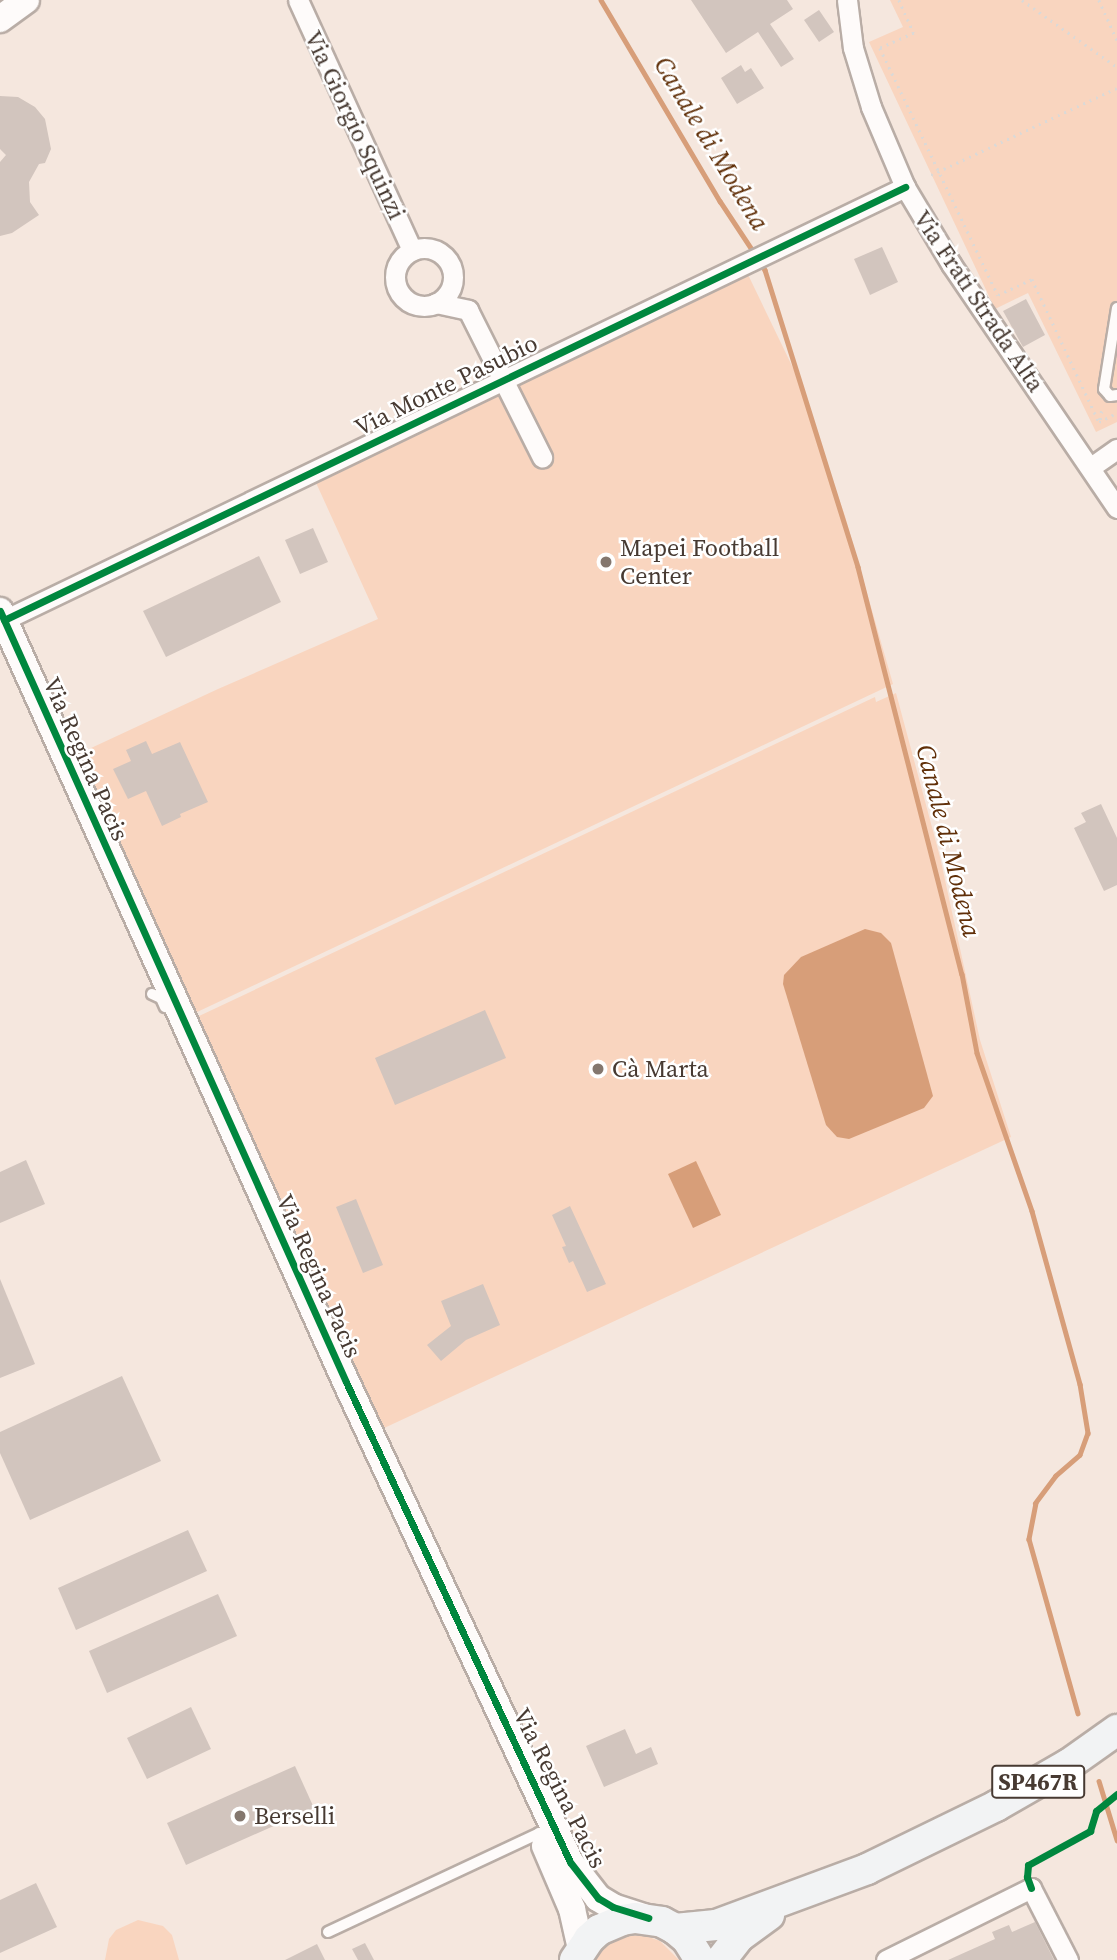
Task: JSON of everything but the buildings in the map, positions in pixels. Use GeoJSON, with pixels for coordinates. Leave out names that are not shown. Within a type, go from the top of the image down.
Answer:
{"type":"FeatureCollection","features":[{"type":"Feature","properties":{"kind":"main road","name":"SP467R"},"geometry":{"type":"LineString","coordinates":[[661,1924],[716,1925],[806,1894],[867,1869],[996,1807],[1069,1764],[1117,1730]]}},
{"type":"Feature","properties":{"kind":"main road","name":"SP467R"},"geometry":{"type":"LineString","coordinates":[[721,1960],[755,1923],[806,1894]]}},
{"type":"Feature","properties":{"kind":"main road"},"geometry":{"type":"LineString","coordinates":[[578,1954],[610,1924],[661,1924],[687,1939],[700,1960]]}},
{"type":"Feature","properties":{"kind":"street"},"geometry":{"type":"LineString","coordinates":[[0,19],[26,0]]}},
{"type":"Feature","properties":{"kind":"street","name":"Via Giorgio Squinzi"},"geometry":{"type":"LineString","coordinates":[[298,0],[412,250]]}},
{"type":"Feature","properties":{"kind":"street","name":"Via Frati Strada Alta"},"geometry":{"type":"LineString","coordinates":[[847,0],[853,48],[867,95],[887,151],[905,187],[951,264],[1117,508]]}},
{"type":"Feature","properties":{"kind":"street","name":"Via Monte Pasubio"},"geometry":{"type":"LineString","coordinates":[[2,616],[905,187]]}},
{"type":"Feature","properties":{"kind":"street","name":"Via Giorgio Squinzi"},"geometry":{"type":"LineString","coordinates":[[436,303],[444,298],[453,280],[448,260],[432,249],[412,250],[399,262],[394,279],[396,287],[407,301],[416,305],[436,303],[468,310],[542,457]]}},
{"type":"Feature","properties":{"kind":"street"},"geometry":{"type":"LineString","coordinates":[[1091,467],[1117,449]]}},
{"type":"Feature","properties":{"kind":"street","name":"Via Regina Pacis"},"geometry":{"type":"LineString","coordinates":[[2,616],[236,1138],[570,1862],[598,1898],[612,1907],[661,1924]]}},
{"type":"Feature","properties":{"kind":"street","name":"Via Regina Pacis"},"geometry":{"type":"LineString","coordinates":[[0,657],[342,1414],[539,1833],[572,1909],[578,1954]]}},
{"type":"Feature","properties":{"kind":"street"},"geometry":{"type":"LineString","coordinates":[[886,1960],[1031,1888],[1068,1960]]}},
{"type":"Feature","properties":{"kind":"lane"},"geometry":{"type":"LineString","coordinates":[[1117,308],[1113,352],[1104,389],[1110,396],[1117,395]]}},
{"type":"Feature","properties":{"kind":"lane"},"geometry":{"type":"LineString","coordinates":[[152,994],[161,998],[224,1136],[236,1138]]}},
{"type":"Feature","properties":{"kind":"lane"},"geometry":{"type":"LineString","coordinates":[[328,1932],[539,1833],[548,1832],[562,1857],[570,1862]]}},
{"type":"Feature","properties":{"kind":"path"},"geometry":{"type":"LineString","coordinates":[[899,0],[914,33],[880,48],[998,295],[1032,279],[1099,422],[1117,413]]}},
{"type":"Feature","properties":{"kind":"path"},"geometry":{"type":"LineString","coordinates":[[1022,0],[1117,66]]}},
{"type":"Feature","properties":{"kind":"path"},"geometry":{"type":"LineString","coordinates":[[1098,0],[1117,40]]}},
{"type":"Feature","properties":{"kind":"path"},"geometry":{"type":"LineString","coordinates":[[931,175],[1117,88]]}},
{"type":"Feature","properties":{"kind":"shaded area"},"geometry":{"type":"Polygon","coordinates":[[[890,0],[1117,0],[1117,422],[1096,432],[1028,293],[995,309],[869,42],[903,27],[890,0]]]}},
{"type":"Feature","properties":{"kind":"shaded area","name":"Mapei Football Center"},"geometry":{"type":"Polygon","coordinates":[[[739,256],[794,370],[845,516],[893,684],[195,1013],[76,755],[378,619],[307,463],[739,256]]]}},
{"type":"Feature","properties":{"kind":"shaded area","name":"Cà Marta"},"geometry":{"type":"Polygon","coordinates":[[[896,693],[940,857],[980,1040],[1011,1137],[382,1429],[198,1067],[202,1028],[197,1017],[875,697],[876,702],[896,693]]]}},
{"type":"Feature","properties":{"kind":"shaded area"},"geometry":{"type":"Polygon","coordinates":[[[865,929],[881,933],[891,943],[933,1096],[924,1108],[849,1139],[837,1137],[826,1125],[783,984],[784,975],[801,957],[865,929]]]}},
{"type":"Feature","properties":{"kind":"shaded area"},"geometry":{"type":"Polygon","coordinates":[[[696,1161],[721,1215],[693,1228],[668,1174],[696,1161]]]}},
{"type":"Feature","properties":{"kind":"shaded area"},"geometry":{"type":"Polygon","coordinates":[[[138,1920],[163,1926],[172,1935],[179,1960],[105,1960],[109,1939],[116,1930],[138,1920]]]}},
{"type":"Feature","properties":{"kind":"shaded area"},"geometry":{"type":"Polygon","coordinates":[[[643,1935],[660,1941],[679,1960],[592,1960],[608,1943],[625,1936],[643,1935]]]}},
{"type":"Feature","properties":{"kind":"waterway","name":"Canale di Modena"},"geometry":{"type":"LineString","coordinates":[[601,0],[720,201],[755,254]]}},
{"type":"Feature","properties":{"kind":"waterway","name":"Canale di Modena"},"geometry":{"type":"LineString","coordinates":[[760,261],[858,567],[962,974],[977,1053],[1032,1211],[1080,1384],[1088,1433],[1080,1455],[1056,1476],[1036,1503],[1029,1539],[1078,1713]]}},
{"type":"Feature","properties":{"kind":"waterway","name":"Canale di Modena"},"geometry":{"type":"LineString","coordinates":[[1099,1781],[1117,1840]]}},
{"type":"Feature","properties":{"kind":"cycle path"},"geometry":{"type":"LineString","coordinates":[[4,620],[905,187]]}},
{"type":"Feature","properties":{"kind":"cycle path"},"geometry":{"type":"LineString","coordinates":[[0,611],[346,1382],[570,1862],[598,1898],[613,1907],[648,1918]]}},
{"type":"Feature","properties":{"kind":"cycle path"},"geometry":{"type":"LineString","coordinates":[[1031,1888],[1027,1877],[1028,1865],[1090,1831],[1096,1811],[1117,1794]]}},
{"type":"Feature","properties":{"kind":"place","name":"Mapei Football Center"},"geometry":{"type":"Point","coordinates":[606,562]}},
{"type":"Feature","properties":{"kind":"place","name":"Cà Marta"},"geometry":{"type":"Point","coordinates":[598,1069]}},
{"type":"Feature","properties":{"kind":"place","name":"Berselli"},"geometry":{"type":"Point","coordinates":[240,1816]}}]}
